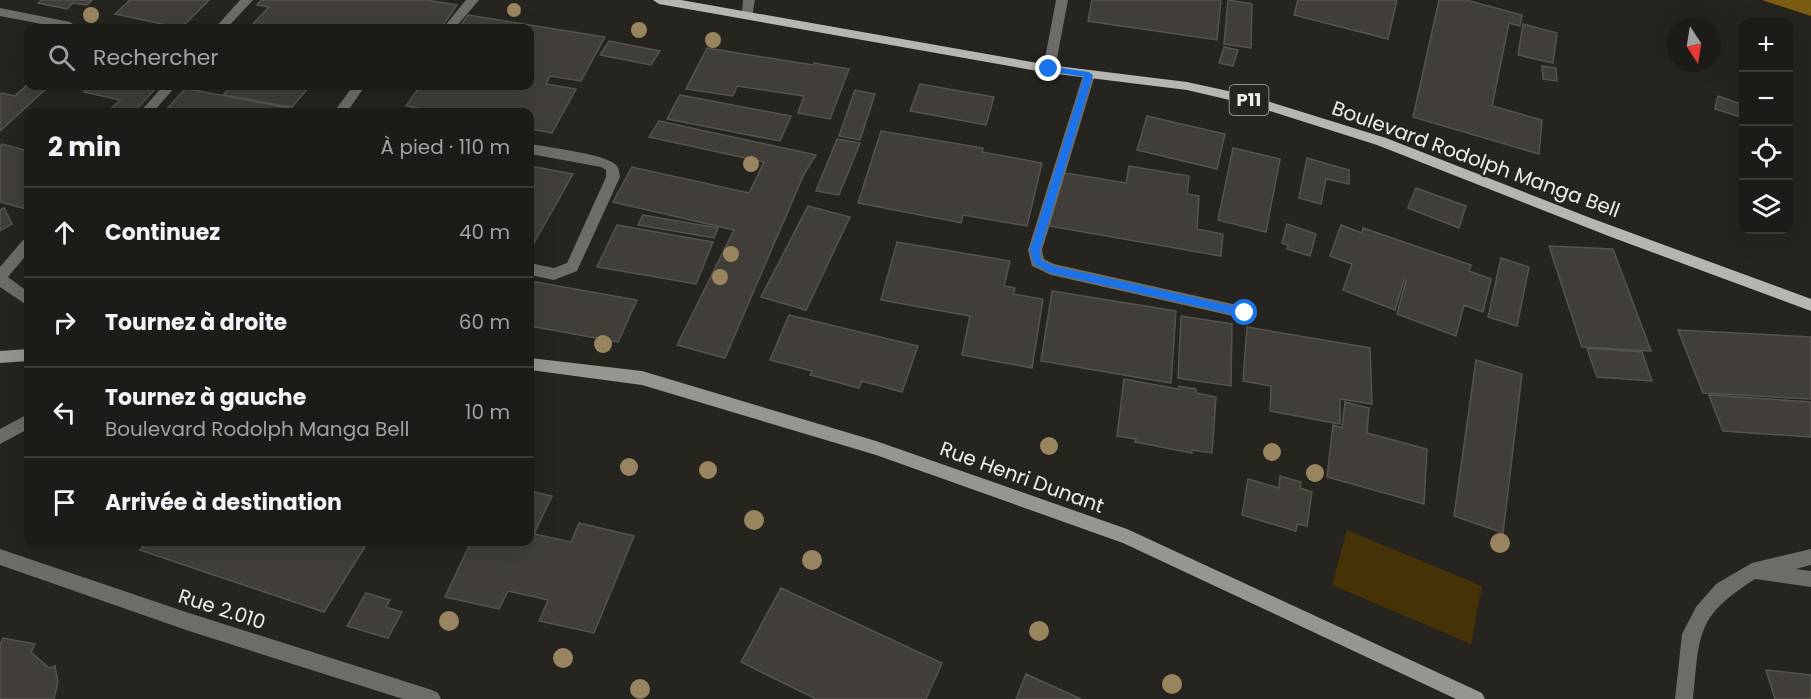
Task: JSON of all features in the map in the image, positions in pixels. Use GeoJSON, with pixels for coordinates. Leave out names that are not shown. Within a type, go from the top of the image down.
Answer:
{"type":"FeatureCollection","features":[{"type":"Feature","properties":{"kind":"main road","name":"Boulevard Rodolph Manga Bell"},"geometry":{"type":"LineString","coordinates":[[659,0],[1049,69],[1089,75],[1147,78],[1207,89],[1406,150],[1553,209],[1811,305]]}},
{"type":"Feature","properties":{"kind":"main road"},"geometry":{"type":"LineString","coordinates":[[0,357],[24,355]]}},
{"type":"Feature","properties":{"kind":"main road","name":"Rue Henri Dunant"},"geometry":{"type":"LineString","coordinates":[[534,364],[642,378],[908,459],[1127,537],[1476,699]]}},
{"type":"Feature","properties":{"kind":"street"},"geometry":{"type":"LineString","coordinates":[[225,24],[247,0]]}},
{"type":"Feature","properties":{"kind":"street"},"geometry":{"type":"LineString","coordinates":[[452,24],[473,0]]}},
{"type":"Feature","properties":{"kind":"street"},"geometry":{"type":"LineString","coordinates":[[748,14],[749,0]]}},
{"type":"Feature","properties":{"kind":"street"},"geometry":{"type":"LineString","coordinates":[[1049,69],[1062,0]]}},
{"type":"Feature","properties":{"kind":"street"},"geometry":{"type":"LineString","coordinates":[[0,12],[59,24]]}},
{"type":"Feature","properties":{"kind":"street"},"geometry":{"type":"LineString","coordinates":[[1089,75],[1035,250],[1037,262],[1051,269],[1245,313]]}},
{"type":"Feature","properties":{"kind":"street"},"geometry":{"type":"LineString","coordinates":[[150,108],[166,90]]}},
{"type":"Feature","properties":{"kind":"street"},"geometry":{"type":"LineString","coordinates":[[343,108],[356,90]]}},
{"type":"Feature","properties":{"kind":"street"},"geometry":{"type":"LineString","coordinates":[[534,149],[604,163],[612,168],[613,177],[572,267],[554,274],[534,270]]}},
{"type":"Feature","properties":{"kind":"street"},"geometry":{"type":"LineString","coordinates":[[24,249],[0,278],[24,297]]}},
{"type":"Feature","properties":{"kind":"street"},"geometry":{"type":"LineString","coordinates":[[0,437],[24,423]]}},
{"type":"Feature","properties":{"kind":"street","name":"Rue 2.010"},"geometry":{"type":"LineString","coordinates":[[0,556],[189,622],[432,699]]}},
{"type":"Feature","properties":{"kind":"street"},"geometry":{"type":"LineString","coordinates":[[1684,699],[1691,634],[1702,613],[1722,590],[1752,571],[1811,557]]}},
{"type":"Feature","properties":{"kind":"street"},"geometry":{"type":"LineString","coordinates":[[1752,571],[1811,579]]}},
{"type":"Feature","properties":{"kind":"shaded area"},"geometry":{"type":"Polygon","coordinates":[[[1762,0],[1811,0],[1811,16],[1762,0]]]}},
{"type":"Feature","properties":{"kind":"shaded area"},"geometry":{"type":"Polygon","coordinates":[[[1347,530],[1482,586],[1471,644],[1332,585],[1347,530]]]}},
{"type":"Feature","properties":{"kind":"building"},"geometry":{"type":"Polygon","coordinates":[[[42,0],[92,0],[87,5],[73,3],[67,9],[38,3],[42,0]]]}},
{"type":"Feature","properties":{"kind":"building"},"geometry":{"type":"Polygon","coordinates":[[[130,0],[209,0],[185,24],[162,24],[115,14],[130,0]]]}},
{"type":"Feature","properties":{"kind":"building"},"geometry":{"type":"Polygon","coordinates":[[[261,0],[426,0],[457,5],[444,24],[253,24],[269,7],[257,5],[261,0]]]}},
{"type":"Feature","properties":{"kind":"building"},"geometry":{"type":"Polygon","coordinates":[[[1092,0],[1221,0],[1217,40],[1088,21],[1092,0]]]}},
{"type":"Feature","properties":{"kind":"building"},"geometry":{"type":"Polygon","coordinates":[[[1228,0],[1252,4],[1251,48],[1224,44],[1228,0]]]}},
{"type":"Feature","properties":{"kind":"building"},"geometry":{"type":"Polygon","coordinates":[[[1298,0],[1397,0],[1388,39],[1294,15],[1298,0]]]}},
{"type":"Feature","properties":{"kind":"building"},"geometry":{"type":"Polygon","coordinates":[[[1439,0],[1466,0],[1522,15],[1520,26],[1509,23],[1492,106],[1542,120],[1539,154],[1413,117],[1439,0]]]}},
{"type":"Feature","properties":{"kind":"building"},"geometry":{"type":"Polygon","coordinates":[[[468,15],[524,24],[462,24],[468,15]]]}},
{"type":"Feature","properties":{"kind":"building"},"geometry":{"type":"Polygon","coordinates":[[[1523,24],[1557,33],[1553,63],[1518,55],[1523,24]]]}},
{"type":"Feature","properties":{"kind":"building"},"geometry":{"type":"Polygon","coordinates":[[[534,26],[605,37],[581,81],[550,76],[546,84],[576,89],[552,133],[534,130],[534,108],[417,108],[406,106],[417,90],[534,90],[534,26]]]}},
{"type":"Feature","properties":{"kind":"building"},"geometry":{"type":"Polygon","coordinates":[[[609,41],[660,51],[651,65],[600,55],[609,41]]]}},
{"type":"Feature","properties":{"kind":"building"},"geometry":{"type":"Polygon","coordinates":[[[1224,47],[1238,50],[1233,66],[1219,63],[1224,47]]]}},
{"type":"Feature","properties":{"kind":"building"},"geometry":{"type":"Polygon","coordinates":[[[707,48],[849,69],[830,119],[798,113],[804,96],[737,86],[733,96],[686,89],[707,48]]]}},
{"type":"Feature","properties":{"kind":"building"},"geometry":{"type":"Polygon","coordinates":[[[1542,66],[1556,68],[1557,81],[1543,79],[1542,66]]]}},
{"type":"Feature","properties":{"kind":"building"},"geometry":{"type":"Polygon","coordinates":[[[920,84],[994,97],[986,125],[910,111],[920,84]]]}},
{"type":"Feature","properties":{"kind":"building"},"geometry":{"type":"Polygon","coordinates":[[[24,88],[24,90],[45,90],[0,131],[0,95],[2,93],[15,96],[24,88]]]}},
{"type":"Feature","properties":{"kind":"building"},"geometry":{"type":"Polygon","coordinates":[[[86,90],[154,90],[138,108],[112,108],[120,100],[84,92],[86,90]]]}},
{"type":"Feature","properties":{"kind":"building"},"geometry":{"type":"Polygon","coordinates":[[[184,90],[193,90],[289,108],[168,108],[184,90]]]}},
{"type":"Feature","properties":{"kind":"building"},"geometry":{"type":"Polygon","coordinates":[[[227,90],[307,90],[292,107],[223,95],[227,90]]]}},
{"type":"Feature","properties":{"kind":"building"},"geometry":{"type":"Polygon","coordinates":[[[855,90],[875,94],[860,140],[839,136],[855,90]]]}},
{"type":"Feature","properties":{"kind":"building"},"geometry":{"type":"Polygon","coordinates":[[[680,95],[791,116],[780,141],[667,119],[680,95]]]}},
{"type":"Feature","properties":{"kind":"building"},"geometry":{"type":"Polygon","coordinates":[[[1718,96],[1739,103],[1739,116],[1715,109],[1718,96]]]}},
{"type":"Feature","properties":{"kind":"building"},"geometry":{"type":"Polygon","coordinates":[[[1147,116],[1225,134],[1217,169],[1137,150],[1147,116]]]}},
{"type":"Feature","properties":{"kind":"building"},"geometry":{"type":"Polygon","coordinates":[[[659,121],[816,155],[804,174],[725,358],[677,345],[734,230],[613,202],[632,167],[749,193],[764,162],[649,137],[659,121]]]}},
{"type":"Feature","properties":{"kind":"building"},"geometry":{"type":"Polygon","coordinates":[[[881,131],[983,148],[982,152],[1042,163],[1027,226],[963,215],[961,223],[858,203],[881,131]]]}},
{"type":"Feature","properties":{"kind":"building"},"geometry":{"type":"Polygon","coordinates":[[[837,139],[860,143],[839,195],[816,191],[837,139]]]}},
{"type":"Feature","properties":{"kind":"building"},"geometry":{"type":"Polygon","coordinates":[[[2,144],[24,150],[24,208],[0,202],[0,147],[2,144]]]}},
{"type":"Feature","properties":{"kind":"building"},"geometry":{"type":"Polygon","coordinates":[[[1233,148],[1280,159],[1266,232],[1218,220],[1233,148]]]}},
{"type":"Feature","properties":{"kind":"building"},"geometry":{"type":"Polygon","coordinates":[[[1307,158],[1349,170],[1349,184],[1326,179],[1321,204],[1299,198],[1307,158]]]}},
{"type":"Feature","properties":{"kind":"building"},"geometry":{"type":"Polygon","coordinates":[[[1129,166],[1189,176],[1187,194],[1199,196],[1197,229],[1223,234],[1221,256],[1049,226],[1060,172],[1126,183],[1129,166]]]}},
{"type":"Feature","properties":{"kind":"building"},"geometry":{"type":"Polygon","coordinates":[[[534,167],[573,174],[534,243],[534,167]]]}},
{"type":"Feature","properties":{"kind":"building"},"geometry":{"type":"Polygon","coordinates":[[[1416,188],[1466,206],[1459,228],[1408,208],[1416,188]]]}},
{"type":"Feature","properties":{"kind":"building"},"geometry":{"type":"Polygon","coordinates":[[[808,206],[850,217],[806,310],[761,297],[808,206]]]}},
{"type":"Feature","properties":{"kind":"building"},"geometry":{"type":"Polygon","coordinates":[[[4,208],[12,224],[0,231],[0,210],[4,208]]]}},
{"type":"Feature","properties":{"kind":"building"},"geometry":{"type":"Polygon","coordinates":[[[643,215],[718,228],[714,238],[638,225],[643,215]]]}},
{"type":"Feature","properties":{"kind":"building"},"geometry":{"type":"Polygon","coordinates":[[[1287,224],[1316,234],[1310,256],[1287,249],[1288,245],[1282,243],[1287,224]]]}},
{"type":"Feature","properties":{"kind":"building"},"geometry":{"type":"Polygon","coordinates":[[[617,225],[713,242],[696,284],[597,267],[617,225]]]}},
{"type":"Feature","properties":{"kind":"building"},"geometry":{"type":"Polygon","coordinates":[[[1341,225],[1362,233],[1363,228],[1471,265],[1469,271],[1491,279],[1483,312],[1464,305],[1456,336],[1397,314],[1406,281],[1404,280],[1395,310],[1343,290],[1352,264],[1330,256],[1341,225]]]}},
{"type":"Feature","properties":{"kind":"building"},"geometry":{"type":"Polygon","coordinates":[[[897,242],[1010,261],[1004,286],[1015,288],[1013,294],[1043,299],[1032,368],[962,355],[970,316],[881,300],[897,242]]]}},
{"type":"Feature","properties":{"kind":"building"},"geometry":{"type":"Polygon","coordinates":[[[1549,246],[1613,249],[1651,351],[1582,347],[1549,246]]]}},
{"type":"Feature","properties":{"kind":"building"},"geometry":{"type":"Polygon","coordinates":[[[1501,258],[1529,267],[1517,326],[1488,317],[1501,258]]]}},
{"type":"Feature","properties":{"kind":"building"},"geometry":{"type":"Polygon","coordinates":[[[534,282],[637,300],[618,342],[534,327],[534,282]]]}},
{"type":"Feature","properties":{"kind":"building"},"geometry":{"type":"Polygon","coordinates":[[[1052,291],[1176,311],[1171,383],[1041,361],[1052,291]]]}},
{"type":"Feature","properties":{"kind":"building"},"geometry":{"type":"Polygon","coordinates":[[[789,315],[918,346],[902,392],[862,381],[859,388],[810,375],[812,371],[770,360],[789,315]]]}},
{"type":"Feature","properties":{"kind":"building"},"geometry":{"type":"Polygon","coordinates":[[[1181,316],[1232,324],[1231,386],[1178,378],[1181,316]]]}},
{"type":"Feature","properties":{"kind":"building"},"geometry":{"type":"Polygon","coordinates":[[[1247,327],[1370,348],[1372,404],[1340,399],[1340,424],[1270,411],[1271,386],[1243,381],[1247,327]]]}},
{"type":"Feature","properties":{"kind":"building"},"geometry":{"type":"Polygon","coordinates":[[[1678,330],[1811,337],[1811,399],[1703,393],[1678,330]]]}},
{"type":"Feature","properties":{"kind":"building"},"geometry":{"type":"Polygon","coordinates":[[[1587,348],[1642,352],[1652,381],[1597,377],[1587,348]]]}},
{"type":"Feature","properties":{"kind":"building"},"geometry":{"type":"Polygon","coordinates":[[[1476,360],[1522,374],[1503,533],[1454,516],[1476,360]]]}},
{"type":"Feature","properties":{"kind":"building"},"geometry":{"type":"Polygon","coordinates":[[[1124,379],[1178,389],[1179,386],[1196,389],[1196,393],[1216,397],[1212,453],[1192,450],[1192,453],[1135,442],[1136,439],[1117,436],[1124,379]]]}},
{"type":"Feature","properties":{"kind":"building"},"geometry":{"type":"Polygon","coordinates":[[[1709,395],[1811,402],[1811,437],[1723,431],[1709,395]]]}},
{"type":"Feature","properties":{"kind":"building"},"geometry":{"type":"Polygon","coordinates":[[[1345,402],[1369,408],[1367,433],[1427,449],[1424,504],[1327,477],[1333,425],[1342,428],[1345,402]]]}},
{"type":"Feature","properties":{"kind":"building"},"geometry":{"type":"Polygon","coordinates":[[[1280,476],[1301,482],[1300,488],[1312,492],[1307,526],[1297,524],[1296,531],[1242,515],[1248,479],[1279,488],[1280,476]]]}},
{"type":"Feature","properties":{"kind":"building"},"geometry":{"type":"Polygon","coordinates":[[[534,492],[552,496],[534,534],[534,492]]]}},
{"type":"Feature","properties":{"kind":"building"},"geometry":{"type":"Polygon","coordinates":[[[579,523],[634,536],[594,633],[539,621],[548,600],[508,591],[499,609],[445,597],[469,546],[534,546],[534,534],[571,542],[579,523]]]}},
{"type":"Feature","properties":{"kind":"building"},"geometry":{"type":"Polygon","coordinates":[[[143,546],[365,546],[324,612],[140,550],[143,546]]]}},
{"type":"Feature","properties":{"kind":"building"},"geometry":{"type":"Polygon","coordinates":[[[781,588],[942,663],[926,699],[816,699],[741,662],[781,588]]]}},
{"type":"Feature","properties":{"kind":"building"},"geometry":{"type":"Polygon","coordinates":[[[366,593],[390,600],[386,607],[402,612],[388,638],[347,626],[366,593]]]}},
{"type":"Feature","properties":{"kind":"building"},"geometry":{"type":"Polygon","coordinates":[[[3,638],[35,644],[31,652],[49,668],[55,666],[58,682],[54,699],[0,699],[0,645],[3,638]]]}},
{"type":"Feature","properties":{"kind":"building"},"geometry":{"type":"Polygon","coordinates":[[[1766,670],[1811,675],[1811,699],[1775,699],[1766,670]]]}},
{"type":"Feature","properties":{"kind":"building"},"geometry":{"type":"Polygon","coordinates":[[[1026,674],[1081,699],[1016,699],[1026,674]]]}},
{"type":"Feature","properties":{"kind":"route"},"geometry":{"type":"LineString","coordinates":[[1049,69],[1089,75],[1035,250],[1037,262],[1051,269],[1245,313]]}}]}
